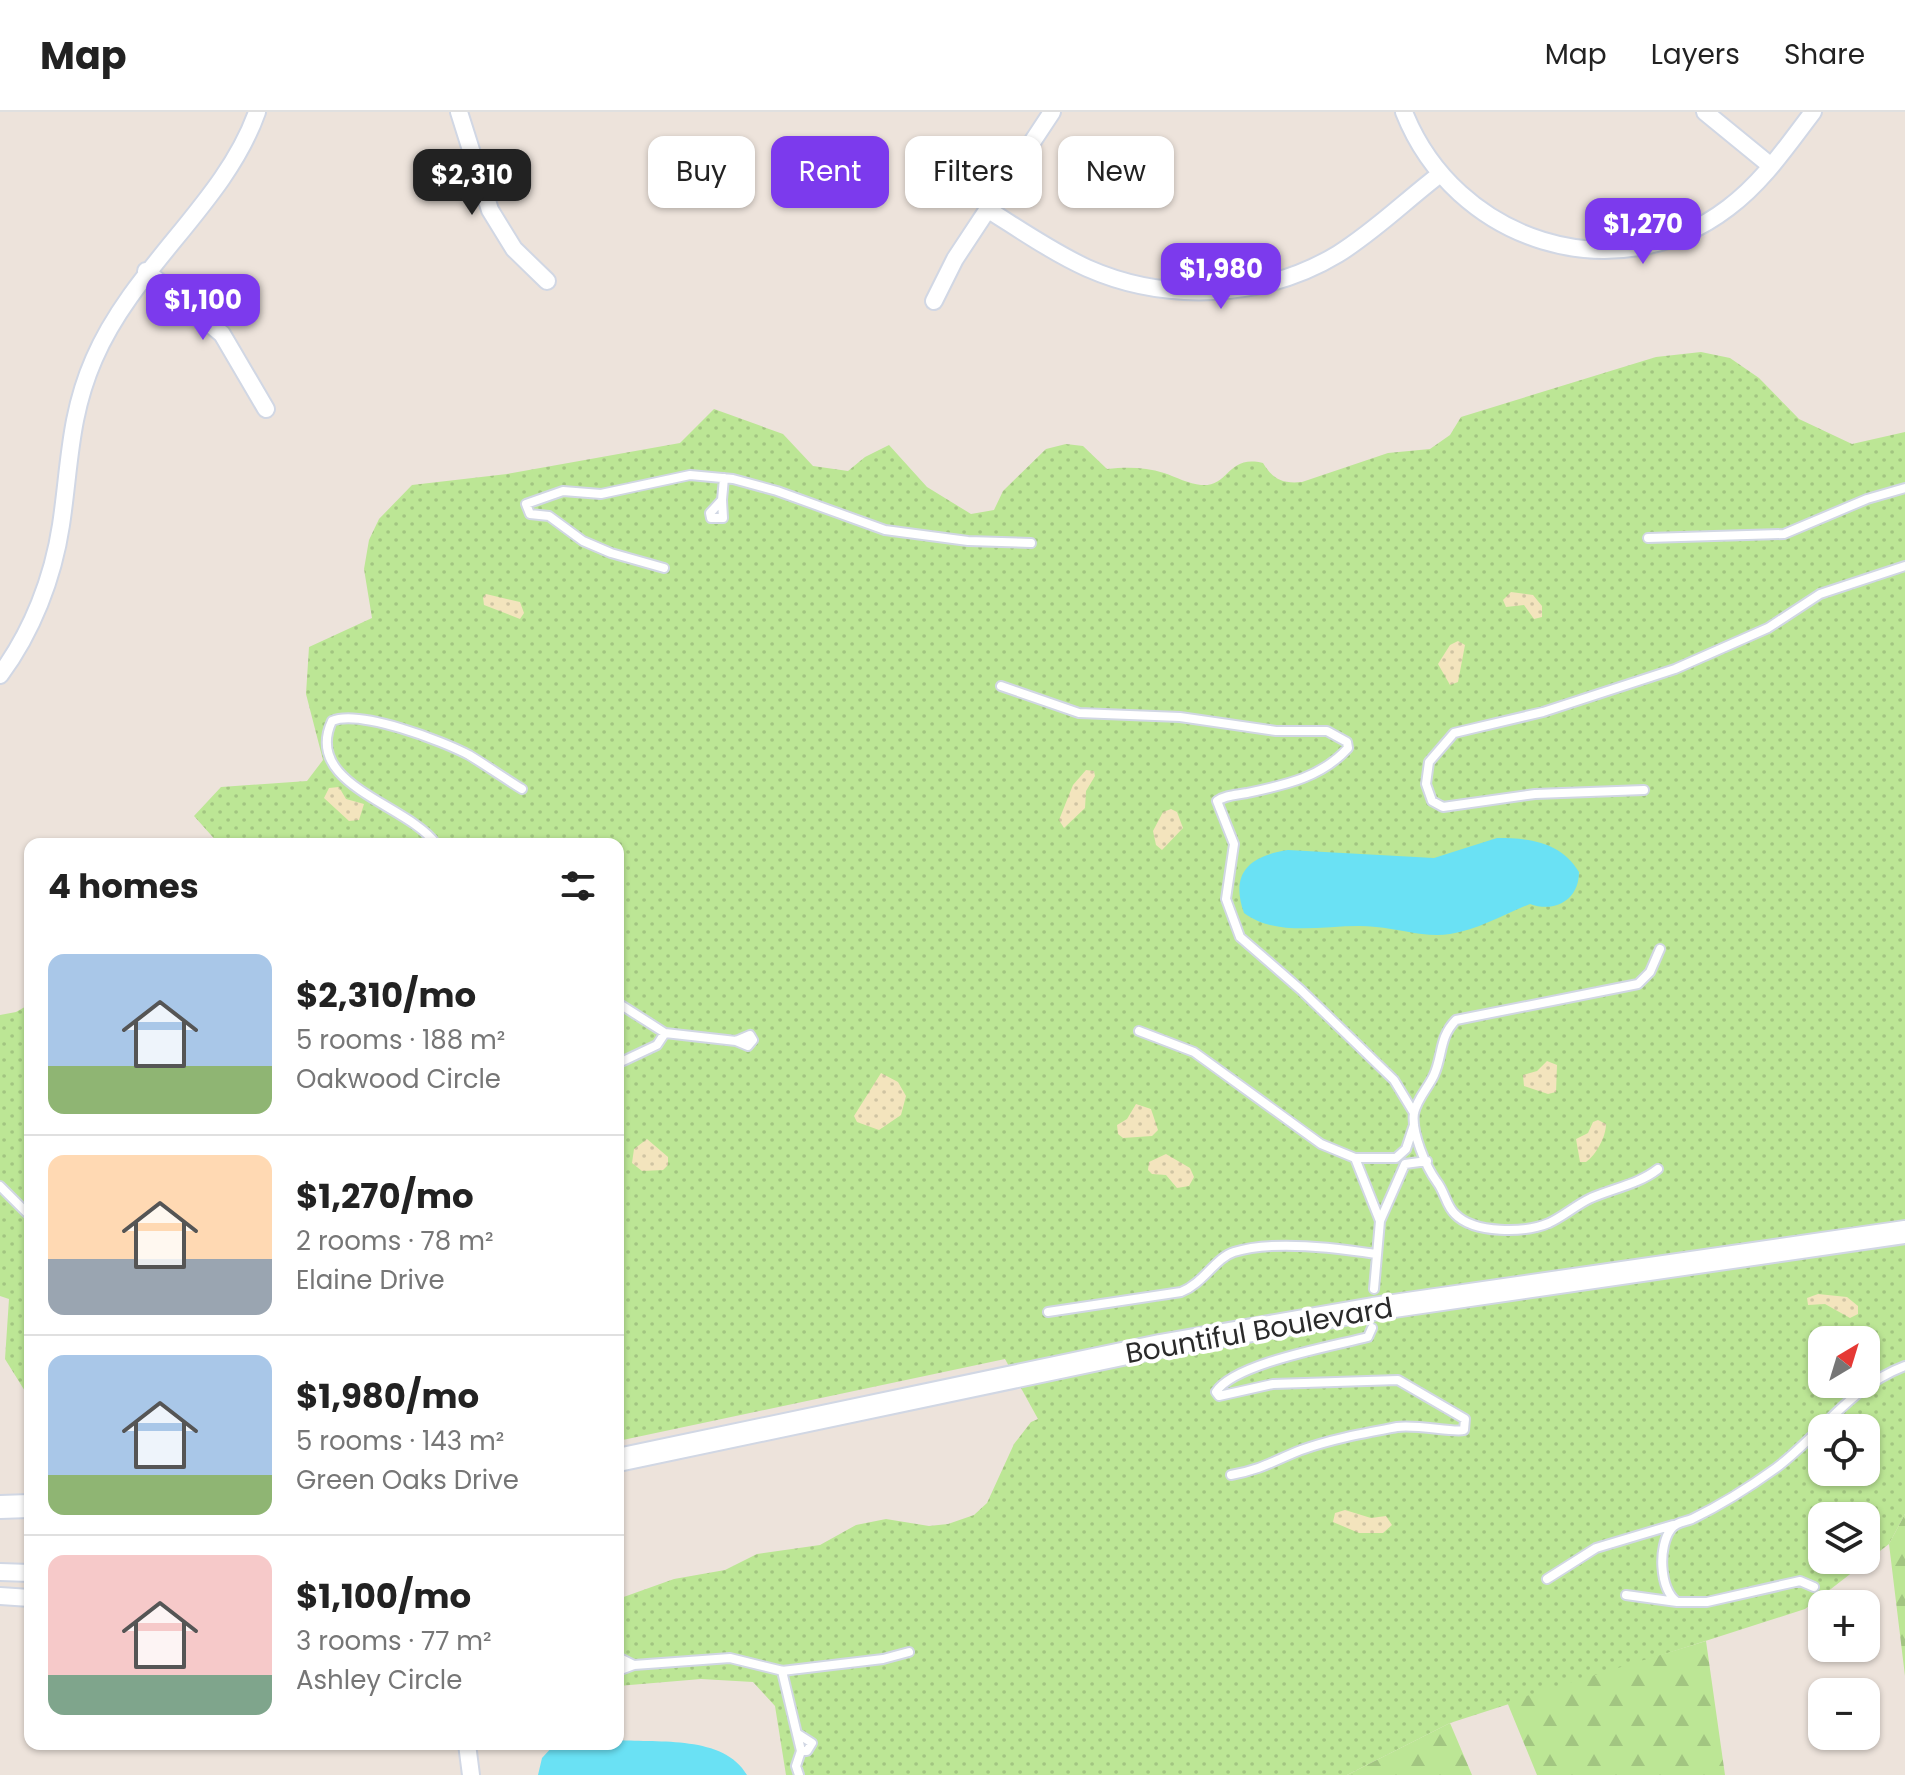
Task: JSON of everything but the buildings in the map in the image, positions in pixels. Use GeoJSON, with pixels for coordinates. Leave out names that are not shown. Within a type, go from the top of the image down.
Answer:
{"type":"FeatureCollection","features":[{"type":"Feature","properties":{"kind":"main road","name":"Bountiful Boulevard"},"geometry":{"type":"LineString","coordinates":[[624,1459],[1176,1343],[1373,1309],[1905,1232]]}},
{"type":"Feature","properties":{"kind":"main road"},"geometry":{"type":"LineString","coordinates":[[0,1507],[24,1506]]}},
{"type":"Feature","properties":{"kind":"street"},"geometry":{"type":"LineString","coordinates":[[0,675],[31,622],[52,565],[61,523],[71,427],[84,383],[112,322],[146,271],[225,173],[249,134],[257,112]]}},
{"type":"Feature","properties":{"kind":"street"},"geometry":{"type":"LineString","coordinates":[[459,112],[482,192],[500,228],[514,249],[547,281]]}},
{"type":"Feature","properties":{"kind":"street"},"geometry":{"type":"LineString","coordinates":[[934,301],[955,259],[1052,112]]}},
{"type":"Feature","properties":{"kind":"street"},"geometry":{"type":"LineString","coordinates":[[1404,112],[1439,175],[1481,212],[1506,227],[1563,246],[1593,250],[1651,244],[1702,224],[1750,190],[1813,112]]}},
{"type":"Feature","properties":{"kind":"street"},"geometry":{"type":"LineString","coordinates":[[1705,112],[1771,166]]}},
{"type":"Feature","properties":{"kind":"street"},"geometry":{"type":"LineString","coordinates":[[987,209],[1060,254],[1114,278],[1168,290],[1222,291],[1270,282],[1335,256],[1369,233],[1439,175]]}},
{"type":"Feature","properties":{"kind":"street"},"geometry":{"type":"LineString","coordinates":[[146,271],[222,334],[266,409]]}},
{"type":"Feature","properties":{"kind":"street"},"geometry":{"type":"LineString","coordinates":[[0,1572],[24,1573]]}},
{"type":"Feature","properties":{"kind":"street"},"geometry":{"type":"LineString","coordinates":[[0,1596],[24,1598]]}},
{"type":"Feature","properties":{"kind":"street"},"geometry":{"type":"LineString","coordinates":[[468,1750],[471,1775]]}},
{"type":"Feature","properties":{"kind":"lane"},"geometry":{"type":"LineString","coordinates":[[664,568],[583,541],[549,516],[530,514],[524,508],[526,504],[563,491],[601,494],[690,475],[724,478],[777,491],[885,530],[968,541],[1031,543]]}},
{"type":"Feature","properties":{"kind":"lane"},"geometry":{"type":"LineString","coordinates":[[722,500],[724,478]]}},
{"type":"Feature","properties":{"kind":"lane"},"geometry":{"type":"LineString","coordinates":[[1648,538],[1784,534],[1867,499],[1905,488]]}},
{"type":"Feature","properties":{"kind":"lane"},"geometry":{"type":"LineString","coordinates":[[1644,790],[1535,794],[1443,807],[1432,801],[1426,784],[1429,762],[1454,733],[1543,712],[1675,669],[1768,628],[1820,594],[1905,566]]}},
{"type":"Feature","properties":{"kind":"lane"},"geometry":{"type":"LineString","coordinates":[[1001,686],[1079,713],[1180,717],[1276,731],[1327,731],[1347,742],[1348,748],[1341,756],[1318,772],[1291,784],[1217,801],[1234,844],[1226,899],[1240,937],[1301,990],[1394,1080],[1414,1113]]}},
{"type":"Feature","properties":{"kind":"lane"},"geometry":{"type":"LineString","coordinates":[[430,838],[341,776],[329,761],[327,747],[332,721],[341,717],[357,719],[432,739],[470,756],[522,789]]}},
{"type":"Feature","properties":{"kind":"lane"},"geometry":{"type":"LineString","coordinates":[[1658,1169],[1648,1177],[1582,1202],[1546,1224],[1519,1229],[1490,1228],[1463,1220],[1453,1213],[1427,1161],[1414,1124],[1414,1113],[1437,1069],[1442,1039],[1456,1020],[1638,984],[1650,972],[1660,949]]}},
{"type":"Feature","properties":{"kind":"lane"},"geometry":{"type":"LineString","coordinates":[[624,1007],[665,1033],[736,1041]]}},
{"type":"Feature","properties":{"kind":"lane"},"geometry":{"type":"LineString","coordinates":[[1139,1031],[1194,1052],[1321,1144],[1355,1158],[1396,1158],[1402,1155],[1414,1124]]}},
{"type":"Feature","properties":{"kind":"lane"},"geometry":{"type":"LineString","coordinates":[[624,1061],[657,1045],[665,1033]]}},
{"type":"Feature","properties":{"kind":"lane"},"geometry":{"type":"LineString","coordinates":[[1355,1158],[1380,1221]]}},
{"type":"Feature","properties":{"kind":"lane"},"geometry":{"type":"LineString","coordinates":[[1374,1289],[1380,1221],[1405,1164],[1427,1161]]}},
{"type":"Feature","properties":{"kind":"lane"},"geometry":{"type":"LineString","coordinates":[[0,1186],[24,1210]]}},
{"type":"Feature","properties":{"kind":"lane"},"geometry":{"type":"LineString","coordinates":[[1048,1312],[1181,1292],[1196,1286],[1233,1252],[1300,1247],[1376,1254]]}},
{"type":"Feature","properties":{"kind":"lane"},"geometry":{"type":"LineString","coordinates":[[1231,1475],[1264,1469],[1298,1451],[1331,1441],[1398,1427],[1416,1425],[1464,1430],[1465,1419],[1398,1380],[1273,1384],[1229,1396],[1219,1396],[1216,1392],[1233,1378],[1268,1363],[1368,1337],[1372,1328]]}},
{"type":"Feature","properties":{"kind":"lane"},"geometry":{"type":"LineString","coordinates":[[1547,1579],[1596,1548],[1673,1525],[1711,1508],[1777,1467],[1853,1396],[1878,1377],[1905,1366]]}},
{"type":"Feature","properties":{"kind":"lane"},"geometry":{"type":"LineString","coordinates":[[1673,1525],[1662,1543],[1662,1557],[1667,1585],[1677,1602]]}},
{"type":"Feature","properties":{"kind":"lane"},"geometry":{"type":"LineString","coordinates":[[1626,1595],[1677,1602],[1707,1602],[1800,1581],[1814,1587]]}},
{"type":"Feature","properties":{"kind":"lane"},"geometry":{"type":"LineString","coordinates":[[624,1669],[634,1665],[730,1658],[783,1671],[883,1659],[909,1652]]}},
{"type":"Feature","properties":{"kind":"lane"},"geometry":{"type":"LineString","coordinates":[[624,1660],[634,1665]]}},
{"type":"Feature","properties":{"kind":"lane"},"geometry":{"type":"LineString","coordinates":[[783,1671],[801,1751],[796,1766],[799,1775]]}},
{"type":"Feature","properties":{"kind":"green space"},"geometry":{"type":"Polygon","coordinates":[[[1701,352],[1730,358],[1759,378],[1799,419],[1852,444],[1905,432],[1905,1514],[1889,1544],[1880,1551],[1880,1502],[1808,1502],[1808,1574],[1850,1574],[1830,1590],[1808,1590],[1808,1607],[1805,1609],[1450,1723],[1347,1775],[786,1775],[775,1706],[753,1682],[701,1679],[624,1685],[624,1597],[674,1579],[725,1570],[757,1554],[820,1545],[856,1525],[886,1519],[929,1526],[948,1524],[974,1515],[987,1503],[1014,1444],[1031,1422],[1038,1419],[1005,1359],[624,1440],[624,838],[214,838],[194,816],[221,787],[307,781],[323,760],[306,694],[309,647],[372,618],[364,569],[369,540],[379,519],[412,485],[507,474],[680,443],[714,409],[783,434],[813,466],[848,471],[865,457],[889,445],[927,487],[971,514],[994,510],[1003,491],[1046,449],[1066,444],[1083,446],[1107,469],[1150,470],[1201,485],[1218,481],[1235,467],[1251,461],[1263,463],[1279,479],[1302,482],[1388,453],[1430,449],[1450,435],[1461,417],[1656,357],[1701,352]]]}},
{"type":"Feature","properties":{"kind":"green space"},"geometry":{"type":"Polygon","coordinates":[[[24,1007],[24,1390],[5,1359],[9,1299],[0,1296],[0,1015],[24,1007]]]}},
{"type":"Feature","properties":{"kind":"green space"},"geometry":{"type":"Polygon","coordinates":[[[1905,1514],[1905,1676],[1889,1544],[1905,1514]]]}},
{"type":"Feature","properties":{"kind":"green space"},"geometry":{"type":"Polygon","coordinates":[[[1706,1641],[1725,1775],[1537,1775],[1507,1702],[1706,1641]]]}},
{"type":"Feature","properties":{"kind":"green space"},"geometry":{"type":"Polygon","coordinates":[[[1450,1723],[1472,1775],[1347,1775],[1450,1723]]]}},
{"type":"Feature","properties":{"kind":"sand"},"geometry":{"type":"Polygon","coordinates":[[[1511,592],[1533,595],[1542,606],[1542,617],[1534,619],[1524,605],[1506,607],[1503,600],[1511,592]]]}},
{"type":"Feature","properties":{"kind":"sand"},"geometry":{"type":"Polygon","coordinates":[[[486,594],[520,602],[524,613],[520,619],[484,605],[483,597],[486,594]]]}},
{"type":"Feature","properties":{"kind":"sand"},"geometry":{"type":"Polygon","coordinates":[[[1458,641],[1465,645],[1458,682],[1450,685],[1438,664],[1450,645],[1458,641]]]}},
{"type":"Feature","properties":{"kind":"sand"},"geometry":{"type":"Polygon","coordinates":[[[1086,770],[1094,771],[1095,776],[1086,791],[1085,808],[1064,828],[1059,820],[1073,785],[1086,770]]]}},
{"type":"Feature","properties":{"kind":"sand"},"geometry":{"type":"Polygon","coordinates":[[[339,787],[346,799],[364,804],[359,820],[349,821],[324,798],[329,788],[339,787]]]}},
{"type":"Feature","properties":{"kind":"sand"},"geometry":{"type":"Polygon","coordinates":[[[1171,809],[1177,812],[1183,828],[1162,850],[1156,845],[1153,831],[1163,812],[1171,809]]]}},
{"type":"Feature","properties":{"kind":"sand"},"geometry":{"type":"Polygon","coordinates":[[[1547,1061],[1557,1065],[1556,1092],[1548,1094],[1524,1086],[1523,1075],[1537,1071],[1547,1061]]]}},
{"type":"Feature","properties":{"kind":"sand"},"geometry":{"type":"Polygon","coordinates":[[[881,1073],[898,1082],[906,1096],[901,1115],[879,1130],[857,1122],[854,1116],[881,1073]]]}},
{"type":"Feature","properties":{"kind":"sand"},"geometry":{"type":"Polygon","coordinates":[[[1136,1104],[1151,1109],[1158,1130],[1152,1136],[1123,1138],[1118,1134],[1117,1125],[1127,1119],[1136,1104]]]}},
{"type":"Feature","properties":{"kind":"sand"},"geometry":{"type":"Polygon","coordinates":[[[1598,1120],[1606,1124],[1602,1140],[1590,1159],[1580,1162],[1576,1139],[1588,1133],[1593,1122],[1598,1120]]]}},
{"type":"Feature","properties":{"kind":"sand"},"geometry":{"type":"Polygon","coordinates":[[[647,1139],[668,1157],[668,1165],[663,1170],[642,1171],[632,1163],[634,1149],[647,1139]]]}},
{"type":"Feature","properties":{"kind":"sand"},"geometry":{"type":"Polygon","coordinates":[[[1166,1154],[1190,1168],[1194,1177],[1189,1186],[1177,1188],[1166,1175],[1152,1174],[1148,1170],[1149,1162],[1166,1154]]]}},
{"type":"Feature","properties":{"kind":"sand"},"geometry":{"type":"Polygon","coordinates":[[[1818,1294],[1847,1297],[1858,1306],[1858,1314],[1850,1318],[1825,1304],[1808,1305],[1807,1298],[1818,1294]]]}},
{"type":"Feature","properties":{"kind":"sand"},"geometry":{"type":"Polygon","coordinates":[[[1345,1510],[1371,1518],[1386,1516],[1392,1525],[1383,1533],[1359,1533],[1333,1522],[1335,1513],[1345,1510]]]}},
{"type":"Feature","properties":{"kind":"water"},"geometry":{"type":"Polygon","coordinates":[[[1497,838],[1533,841],[1563,854],[1579,872],[1578,882],[1570,897],[1548,907],[1530,904],[1471,929],[1441,935],[1360,926],[1274,926],[1244,913],[1240,899],[1241,877],[1246,869],[1253,862],[1274,853],[1288,850],[1434,858],[1497,838]]]}},
{"type":"Feature","properties":{"kind":"water"},"geometry":{"type":"Polygon","coordinates":[[[624,1740],[671,1742],[707,1747],[723,1753],[737,1762],[747,1775],[538,1775],[542,1758],[549,1750],[624,1750],[624,1740]]]}}]}
